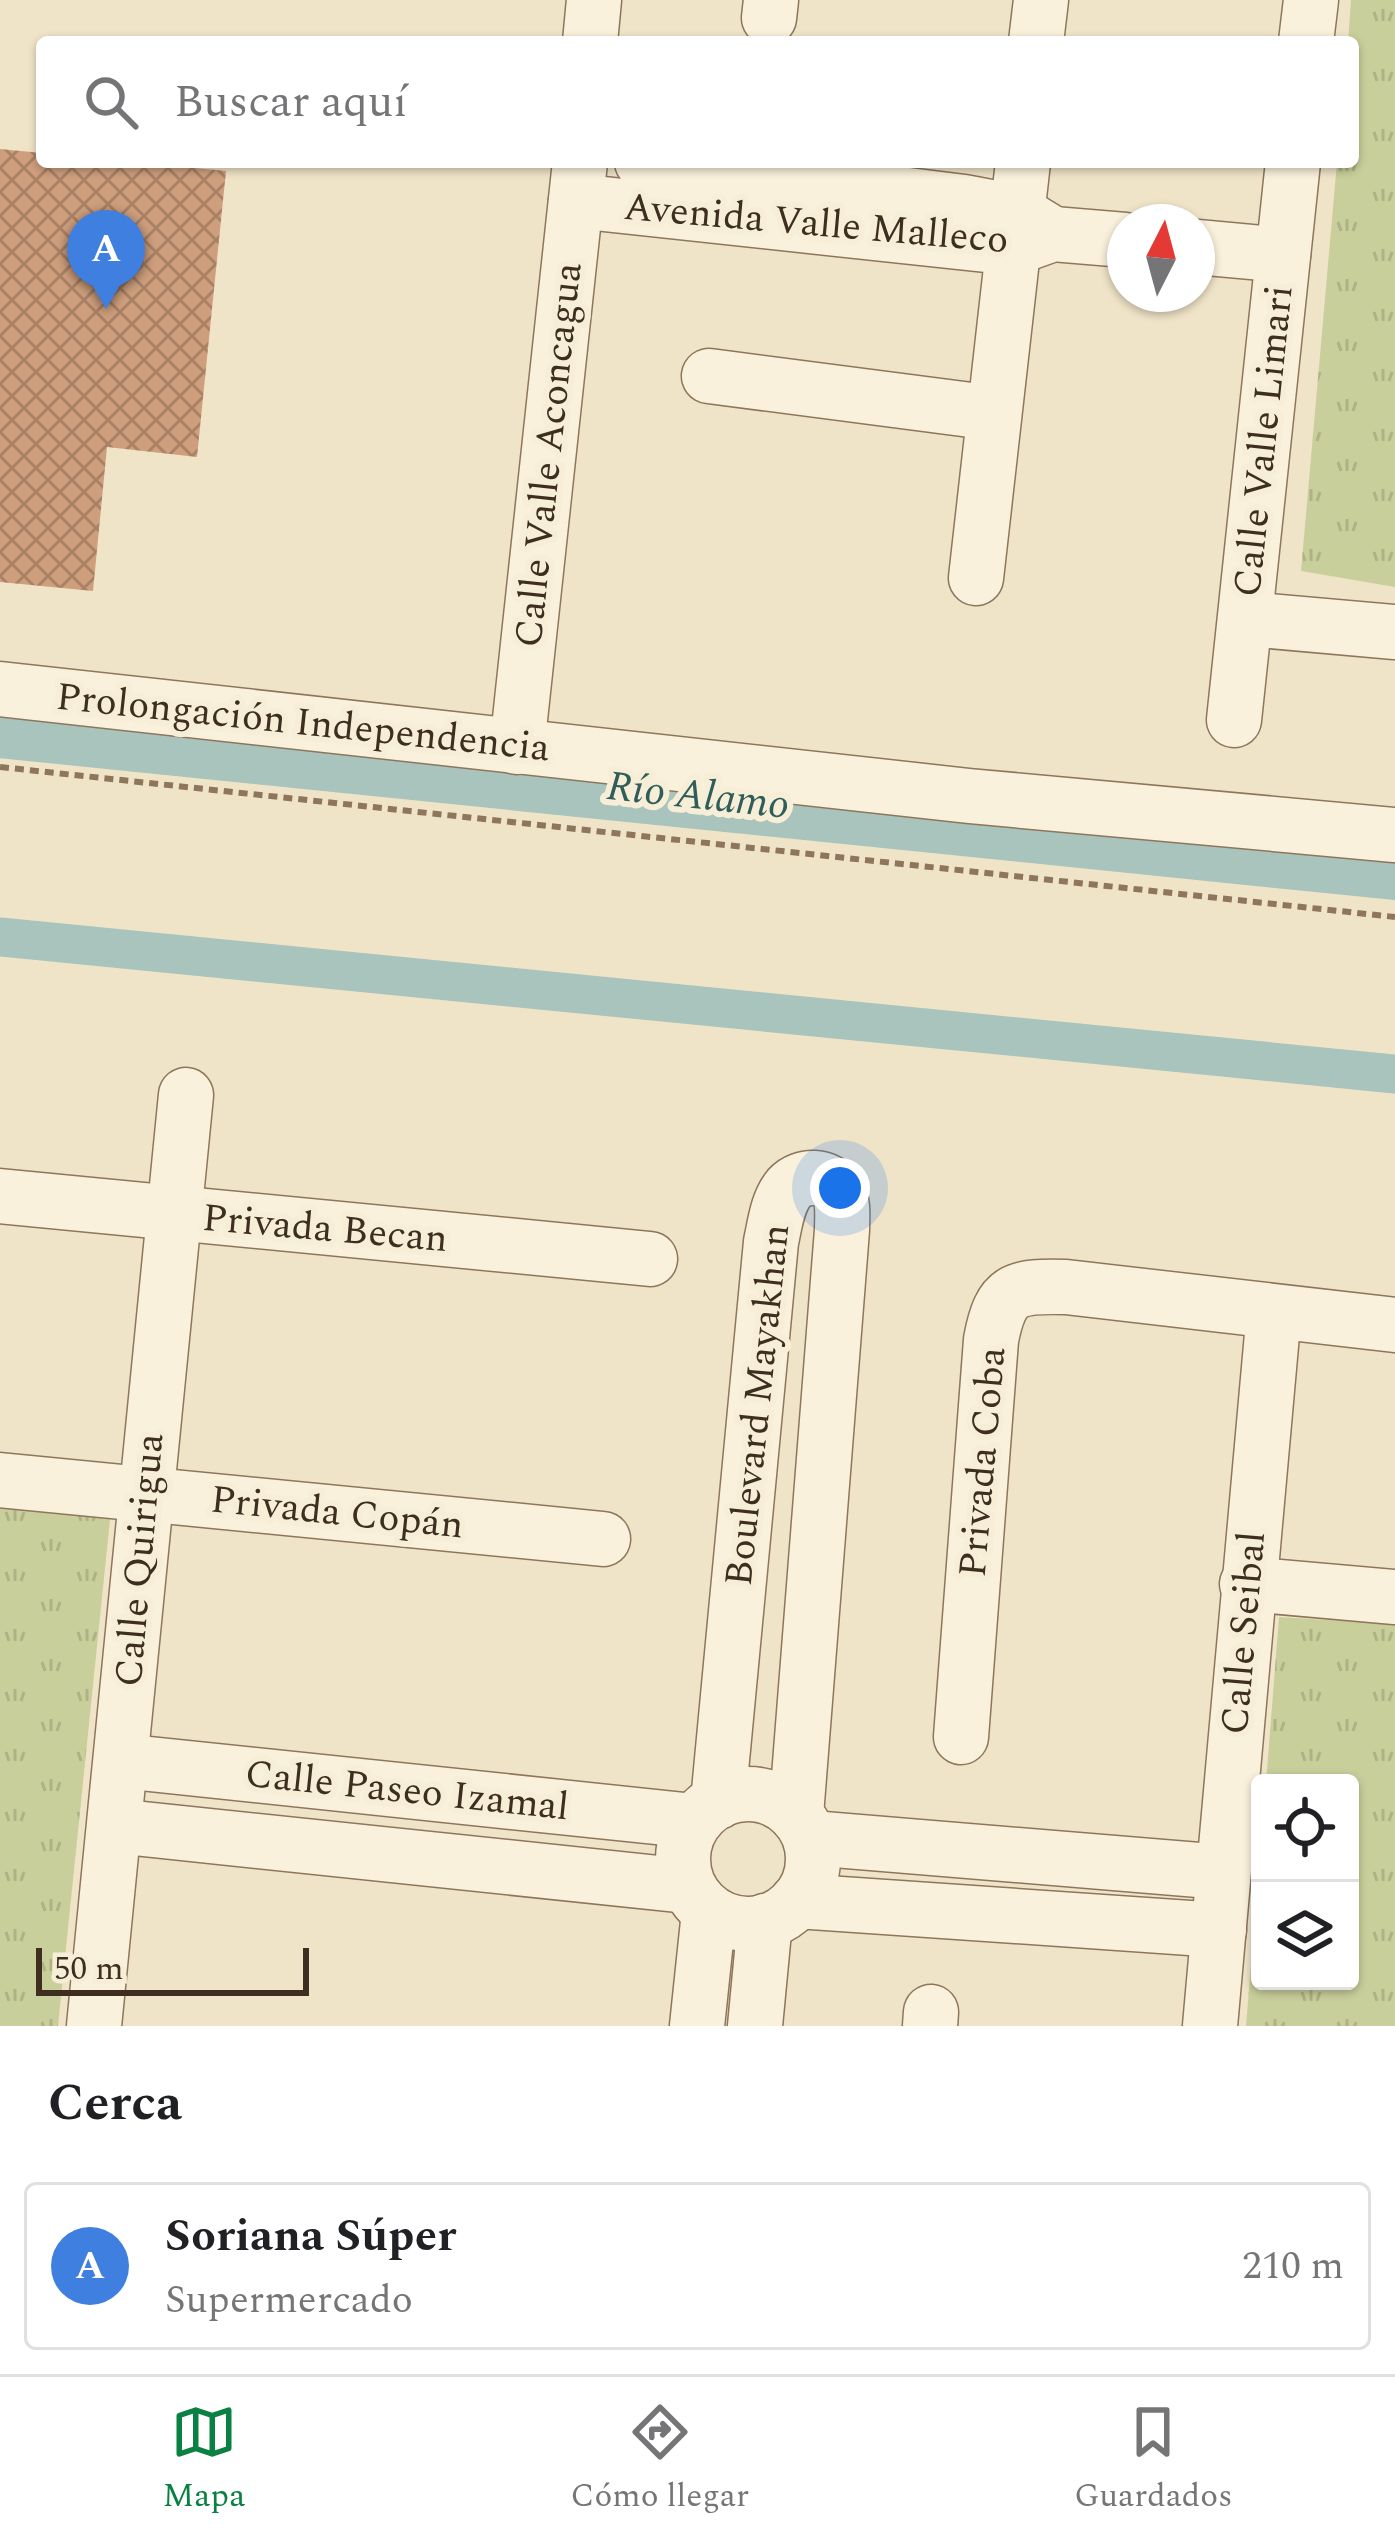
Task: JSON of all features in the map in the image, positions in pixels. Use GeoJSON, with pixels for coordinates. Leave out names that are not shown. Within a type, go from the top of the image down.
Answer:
{"type":"FeatureCollection","features":[{"type":"Feature","properties":{"kind":"street"},"geometry":{"type":"LineString","coordinates":[[591,36],[594,0]]}},
{"type":"Feature","properties":{"kind":"street"},"geometry":{"type":"LineString","coordinates":[[1037,36],[1041,0]]}},
{"type":"Feature","properties":{"kind":"street"},"geometry":{"type":"LineString","coordinates":[[1307,36],[1311,0]]}},
{"type":"Feature","properties":{"kind":"street","name":"Avenida Valle Malleco"},"geometry":{"type":"LineString","coordinates":[[686,168],[1027,214],[1107,235]]}},
{"type":"Feature","properties":{"kind":"street","name":"Calle Valle Limari"},"geometry":{"type":"LineString","coordinates":[[1234,720],[1292,168]]}},
{"type":"Feature","properties":{"kind":"street","name":"Avenida Valle Malleco"},"geometry":{"type":"LineString","coordinates":[[578,182],[1027,214]]}},
{"type":"Feature","properties":{"kind":"street","name":"Calle Valle Aconcagua"},"geometry":{"type":"LineString","coordinates":[[517,747],[578,182]]}},
{"type":"Feature","properties":{"kind":"street"},"geometry":{"type":"LineString","coordinates":[[976,578],[994,413],[1027,214]]}},
{"type":"Feature","properties":{"kind":"street"},"geometry":{"type":"LineString","coordinates":[[1215,249],[1283,255]]}},
{"type":"Feature","properties":{"kind":"street"},"geometry":{"type":"LineString","coordinates":[[709,376],[994,413]]}},
{"type":"Feature","properties":{"kind":"street"},"geometry":{"type":"LineString","coordinates":[[1246,619],[1395,632]]}},
{"type":"Feature","properties":{"kind":"street","name":"Prolongación Independencia"},"geometry":{"type":"LineString","coordinates":[[0,689],[969,796],[1395,836]]}},
{"type":"Feature","properties":{"kind":"street","name":"Calle Quirigua"},"geometry":{"type":"LineString","coordinates":[[94,2026],[186,1095]]}},
{"type":"Feature","properties":{"kind":"street","name":"Boulevard Mayakhan"},"geometry":{"type":"LineString","coordinates":[[706,1811],[771,1242],[782,1198],[800,1179],[818,1178],[838,1193],[842,1230],[803,1826]]}},
{"type":"Feature","properties":{"kind":"street","name":"Privada Becan"},"geometry":{"type":"LineString","coordinates":[[0,1196],[650,1259]]}},
{"type":"Feature","properties":{"kind":"street","name":"Privada Coba"},"geometry":{"type":"LineString","coordinates":[[961,1737],[991,1340],[996,1311],[1007,1294],[1030,1286],[1066,1287],[1395,1324]]}},
{"type":"Feature","properties":{"kind":"street","name":"Calle Seibal"},"geometry":{"type":"LineString","coordinates":[[1210,2026],[1274,1312]]}},
{"type":"Feature","properties":{"kind":"street","name":"Privada Copán"},"geometry":{"type":"LineString","coordinates":[[0,1480],[603,1539]]}},
{"type":"Feature","properties":{"kind":"street"},"geometry":{"type":"LineString","coordinates":[[1247,1584],[1395,1597]]}},
{"type":"Feature","properties":{"kind":"street","name":"Calle Paseo Izamal"},"geometry":{"type":"LineString","coordinates":[[121,1761],[706,1811]]}},
{"type":"Feature","properties":{"kind":"street"},"geometry":{"type":"LineString","coordinates":[[697,2026],[698,1899],[684,1862],[706,1811],[742,1795],[760,1795],[779,1801],[803,1826],[812,1872],[781,1911],[754,2026]]}},
{"type":"Feature","properties":{"kind":"street","name":"Calle Paseo Izamal"},"geometry":{"type":"LineString","coordinates":[[115,1826],[698,1899]]}},
{"type":"Feature","properties":{"kind":"street"},"geometry":{"type":"LineString","coordinates":[[803,1826],[1223,1872]]}},
{"type":"Feature","properties":{"kind":"street"},"geometry":{"type":"LineString","coordinates":[[698,1899],[735,1922],[781,1911],[1219,1930]]}},
{"type":"Feature","properties":{"kind":"path"},"geometry":{"type":"LineString","coordinates":[[0,767],[1395,917]]}},
{"type":"Feature","properties":{"kind":"green space"},"geometry":{"type":"Polygon","coordinates":[[[1351,0],[1395,0],[1395,587],[1301,571],[1336,168],[1359,168],[1359,36],[1348,36],[1351,0]]]}},
{"type":"Feature","properties":{"kind":"green space"},"geometry":{"type":"Polygon","coordinates":[[[0,1502],[111,1510],[58,2026],[0,2026],[0,1502]]]}},
{"type":"Feature","properties":{"kind":"green space"},"geometry":{"type":"Polygon","coordinates":[[[1279,1617],[1395,1624],[1395,2026],[1246,2026],[1251,1965],[1251,1990],[1359,1990],[1359,1774],[1267,1774],[1279,1617]]]}},
{"type":"Feature","properties":{"kind":"building"},"geometry":{"type":"Polygon","coordinates":[[[0,149],[36,152],[36,168],[226,171],[197,457],[107,447],[93,591],[0,582],[0,149]]]}},
{"type":"Feature","properties":{"kind":"waterway","name":"Río Alamo"},"geometry":{"type":"LineString","coordinates":[[0,725],[1395,867]]}},
{"type":"Feature","properties":{"kind":"waterway"},"geometry":{"type":"LineString","coordinates":[[0,937],[1395,1074]]}},
{"type":"Feature","properties":{"kind":"place","name":"Soriana Súper"},"geometry":{"type":"Point","coordinates":[106,309]}}]}
